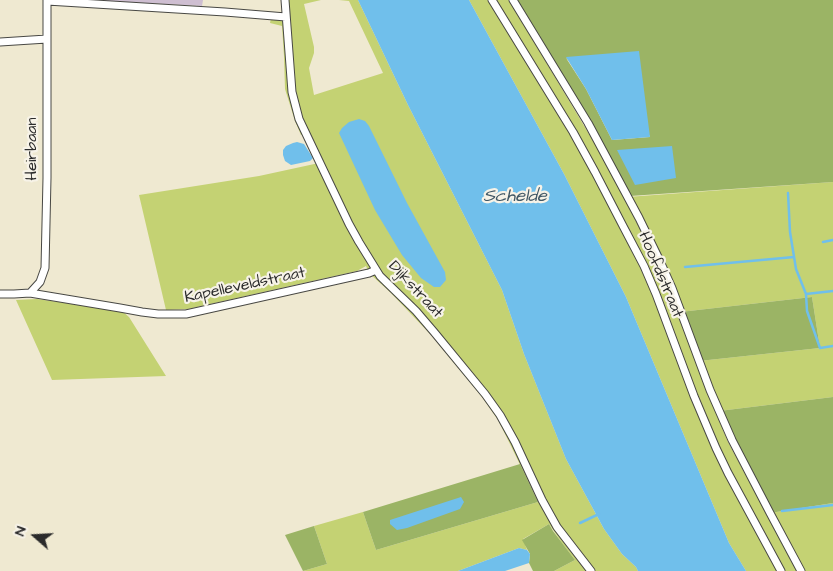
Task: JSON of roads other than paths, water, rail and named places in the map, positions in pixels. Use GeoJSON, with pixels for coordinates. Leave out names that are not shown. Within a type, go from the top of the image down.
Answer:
{"type":"FeatureCollection","features":[{"type":"Feature","properties":{"kind":"street","name":"Dijkstraat"},"geometry":{"type":"LineString","coordinates":[[285,0],[292,92],[299,119],[359,242],[376,270],[434,332],[500,415],[557,527],[591,571]]}},
{"type":"Feature","properties":{"kind":"street","name":"Hoofdstraat"},"geometry":{"type":"LineString","coordinates":[[492,0],[573,132],[644,266],[716,448],[782,571]]}},
{"type":"Feature","properties":{"kind":"street"},"geometry":{"type":"LineString","coordinates":[[513,0],[588,123],[639,218],[672,288],[707,382],[732,440],[756,489],[801,571]]}},
{"type":"Feature","properties":{"kind":"street"},"geometry":{"type":"LineString","coordinates":[[47,1],[286,17]]}},
{"type":"Feature","properties":{"kind":"street","name":"Heirbaan"},"geometry":{"type":"LineString","coordinates":[[30,293],[40,282],[45,268],[47,1]]}},
{"type":"Feature","properties":{"kind":"street"},"geometry":{"type":"LineString","coordinates":[[0,42],[47,39]]}},
{"type":"Feature","properties":{"kind":"street","name":"Kapelleveldstraat"},"geometry":{"type":"LineString","coordinates":[[0,294],[30,293],[142,312],[186,314],[376,270]]}},
{"type":"Feature","properties":{"kind":"water","name":"Schelde"},"geometry":{"type":"Polygon","coordinates":[[[358,0],[469,0],[564,174],[626,297],[729,543],[746,571],[638,571],[622,554],[604,529],[566,459],[524,354],[502,290],[408,105],[358,0]]]}},
{"type":"Feature","properties":{"kind":"water"},"geometry":{"type":"Polygon","coordinates":[[[639,51],[650,137],[612,140],[586,89],[566,57],[639,51]]]}},
{"type":"Feature","properties":{"kind":"water"},"geometry":{"type":"Polygon","coordinates":[[[359,119],[365,121],[369,126],[407,203],[445,272],[446,280],[440,287],[434,287],[421,278],[402,255],[375,210],[339,133],[349,122],[359,119]]]}},
{"type":"Feature","properties":{"kind":"water"},"geometry":{"type":"Polygon","coordinates":[[[297,142],[304,144],[313,158],[310,161],[291,165],[285,161],[283,150],[286,146],[297,142]]]}},
{"type":"Feature","properties":{"kind":"water"},"geometry":{"type":"Polygon","coordinates":[[[672,146],[676,178],[635,185],[617,150],[672,146]]]}},
{"type":"Feature","properties":{"kind":"water"},"geometry":{"type":"Polygon","coordinates":[[[461,497],[464,502],[460,509],[407,528],[397,530],[390,524],[390,520],[461,497]]]}},
{"type":"Feature","properties":{"kind":"water"},"geometry":{"type":"Polygon","coordinates":[[[519,548],[527,550],[530,554],[529,563],[505,571],[458,571],[519,548]]]}},
{"type":"Feature","properties":{"kind":"waterway"},"geometry":{"type":"LineString","coordinates":[[788,193],[790,232],[796,269],[806,294]]}},
{"type":"Feature","properties":{"kind":"waterway"},"geometry":{"type":"LineString","coordinates":[[823,242],[833,240]]}},
{"type":"Feature","properties":{"kind":"waterway"},"geometry":{"type":"LineString","coordinates":[[685,267],[794,257]]}},
{"type":"Feature","properties":{"kind":"waterway"},"geometry":{"type":"LineString","coordinates":[[833,291],[806,294],[807,311],[820,348],[833,346]]}},
{"type":"Feature","properties":{"kind":"waterway"},"geometry":{"type":"LineString","coordinates":[[782,511],[833,505]]}},
{"type":"Feature","properties":{"kind":"waterway"},"geometry":{"type":"LineString","coordinates":[[580,523],[599,514]]}}]}
